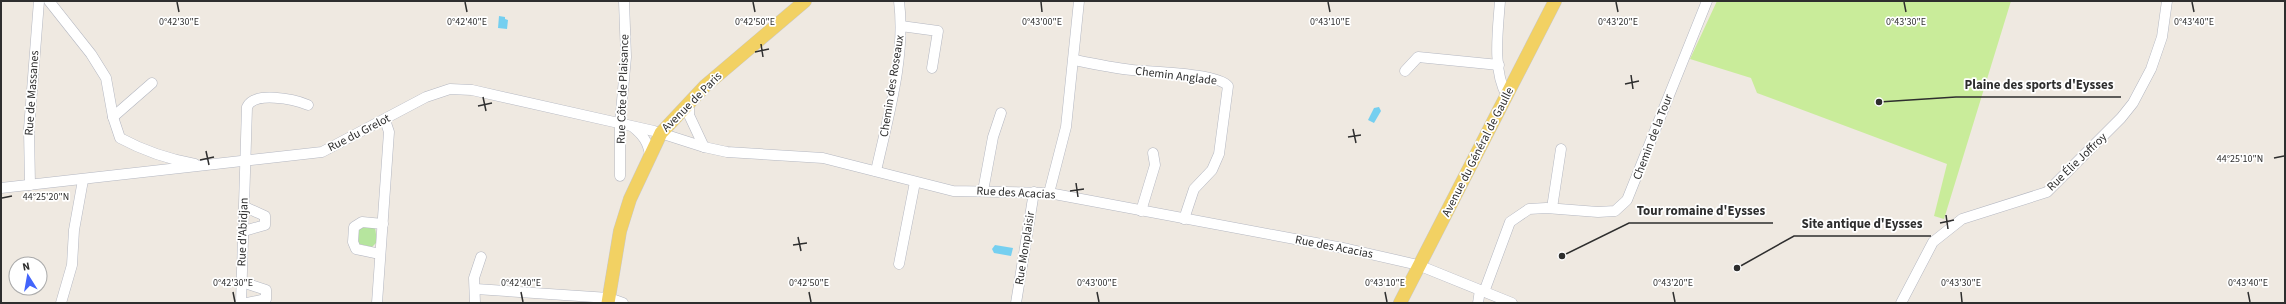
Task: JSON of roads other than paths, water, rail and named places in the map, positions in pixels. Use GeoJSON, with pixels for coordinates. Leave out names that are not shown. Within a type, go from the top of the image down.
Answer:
{"type":"FeatureCollection","features":[{"type":"Feature","properties":{"kind":"main road","name":"Avenue de Paris"},"geometry":{"type":"LineString","coordinates":[[608,301],[620,231],[630,199],[661,133],[704,86],[805,1]]}},
{"type":"Feature","properties":{"kind":"main road","name":"Avenue du Général de Gaulle"},"geometry":{"type":"LineString","coordinates":[[1400,303],[1418,265],[1555,1]]}},
{"type":"Feature","properties":{"kind":"street","name":"Rue de Massanes"},"geometry":{"type":"LineString","coordinates":[[30,185],[29,129],[39,1]]}},
{"type":"Feature","properties":{"kind":"street"},"geometry":{"type":"LineString","coordinates":[[49,1],[91,54],[106,78],[113,117],[120,138],[140,149],[175,160],[206,166]]}},
{"type":"Feature","properties":{"kind":"street","name":"Rue Côte de Plaisance"},"geometry":{"type":"LineString","coordinates":[[620,176],[620,123],[626,57],[624,1]]}},
{"type":"Feature","properties":{"kind":"street","name":"Chemin des Roseaux"},"geometry":{"type":"LineString","coordinates":[[876,171],[897,69],[901,26],[899,1]]}},
{"type":"Feature","properties":{"kind":"street"},"geometry":{"type":"LineString","coordinates":[[1049,193],[1066,127],[1075,60],[1079,1]]}},
{"type":"Feature","properties":{"kind":"street"},"geometry":{"type":"LineString","coordinates":[[1500,1],[1497,48],[1502,88],[1507,96]]}},
{"type":"Feature","properties":{"kind":"street","name":"Chemin de la Tour"},"geometry":{"type":"LineString","coordinates":[[1478,303],[1510,222],[1529,209],[1552,208],[1598,212],[1615,211],[1627,200],[1707,1]]}},
{"type":"Feature","properties":{"kind":"street","name":"Rue Élie Joffroy"},"geometry":{"type":"LineString","coordinates":[[1901,303],[1933,242],[1962,219],[2047,192],[2121,118],[2133,103],[2151,69],[2162,37],[2167,1]]}},
{"type":"Feature","properties":{"kind":"street"},"geometry":{"type":"LineString","coordinates":[[901,26],[938,31],[932,68]]}},
{"type":"Feature","properties":{"kind":"street"},"geometry":{"type":"LineString","coordinates":[[1405,71],[1418,57],[1499,65]]}},
{"type":"Feature","properties":{"kind":"street","name":"Chemin Anglade"},"geometry":{"type":"LineString","coordinates":[[1075,60],[1132,70],[1209,78],[1225,82],[1228,86],[1220,154],[1212,170],[1194,189],[1184,219]]}},
{"type":"Feature","properties":{"kind":"street"},"geometry":{"type":"LineString","coordinates":[[113,117],[152,83]]}},
{"type":"Feature","properties":{"kind":"street","name":"Rue du Grelot"},"geometry":{"type":"LineString","coordinates":[[1,188],[322,152],[438,92],[462,89],[661,133]]}},
{"type":"Feature","properties":{"kind":"street","name":"Rue d'Abidjan"},"geometry":{"type":"LineString","coordinates":[[241,303],[247,107],[249,102],[259,97],[299,101],[308,105]]}},
{"type":"Feature","properties":{"kind":"street"},"geometry":{"type":"LineString","coordinates":[[689,102],[689,115],[704,146]]}},
{"type":"Feature","properties":{"kind":"street"},"geometry":{"type":"LineString","coordinates":[[983,191],[994,131],[1001,113]]}},
{"type":"Feature","properties":{"kind":"street"},"geometry":{"type":"LineString","coordinates":[[377,303],[390,132],[385,120]]}},
{"type":"Feature","properties":{"kind":"street"},"geometry":{"type":"LineString","coordinates":[[631,126],[643,135],[648,145],[650,155]]}},
{"type":"Feature","properties":{"kind":"street","name":"Rue des Acacias"},"geometry":{"type":"LineString","coordinates":[[661,133],[727,152],[823,158],[953,191],[1049,193],[1348,249],[1418,265],[1512,303]]}},
{"type":"Feature","properties":{"kind":"street"},"geometry":{"type":"LineString","coordinates":[[1552,208],[1561,149]]}},
{"type":"Feature","properties":{"kind":"street"},"geometry":{"type":"LineString","coordinates":[[1141,211],[1155,165],[1153,153]]}},
{"type":"Feature","properties":{"kind":"street"},"geometry":{"type":"LineString","coordinates":[[61,303],[72,265],[74,230],[83,180]]}},
{"type":"Feature","properties":{"kind":"street"},"geometry":{"type":"LineString","coordinates":[[899,264],[915,182]]}},
{"type":"Feature","properties":{"kind":"street","name":"Rue Monplaisir"},"geometry":{"type":"LineString","coordinates":[[1016,303],[1034,192]]}},
{"type":"Feature","properties":{"kind":"street"},"geometry":{"type":"LineString","coordinates":[[244,207],[265,216],[265,225],[244,231]]}},
{"type":"Feature","properties":{"kind":"street"},"geometry":{"type":"LineString","coordinates":[[380,254],[356,249],[353,242],[354,227],[362,222],[383,224]]}},
{"type":"Feature","properties":{"kind":"street"},"geometry":{"type":"LineString","coordinates":[[475,303],[476,289],[474,278],[481,257]]}},
{"type":"Feature","properties":{"kind":"street"},"geometry":{"type":"LineString","coordinates":[[242,282],[266,290],[266,299],[247,303]]}},
{"type":"Feature","properties":{"kind":"street"},"geometry":{"type":"LineString","coordinates":[[476,289],[623,303]]}},
{"type":"Feature","properties":{"kind":"water"},"geometry":{"type":"Polygon","coordinates":[[[499,16],[505,17],[505,19],[508,20],[507,29],[498,28],[499,16]]]}},
{"type":"Feature","properties":{"kind":"water"},"geometry":{"type":"Polygon","coordinates":[[[1379,107],[1381,111],[1374,123],[1368,120],[1374,108],[1379,107]]]}},
{"type":"Feature","properties":{"kind":"water"},"geometry":{"type":"Polygon","coordinates":[[[995,245],[1013,248],[1011,256],[994,253],[992,249],[995,245]]]}},
{"type":"Feature","properties":{"kind":"place","name":"Plaine des sports d'Eysses"},"geometry":{"type":"Point","coordinates":[1879,102]}},
{"type":"Feature","properties":{"kind":"place","name":"Tour romaine d'Eysses"},"geometry":{"type":"Point","coordinates":[1562,256]}},
{"type":"Feature","properties":{"kind":"place","name":"Site antique d'Eysses"},"geometry":{"type":"Point","coordinates":[1737,268]}}]}
